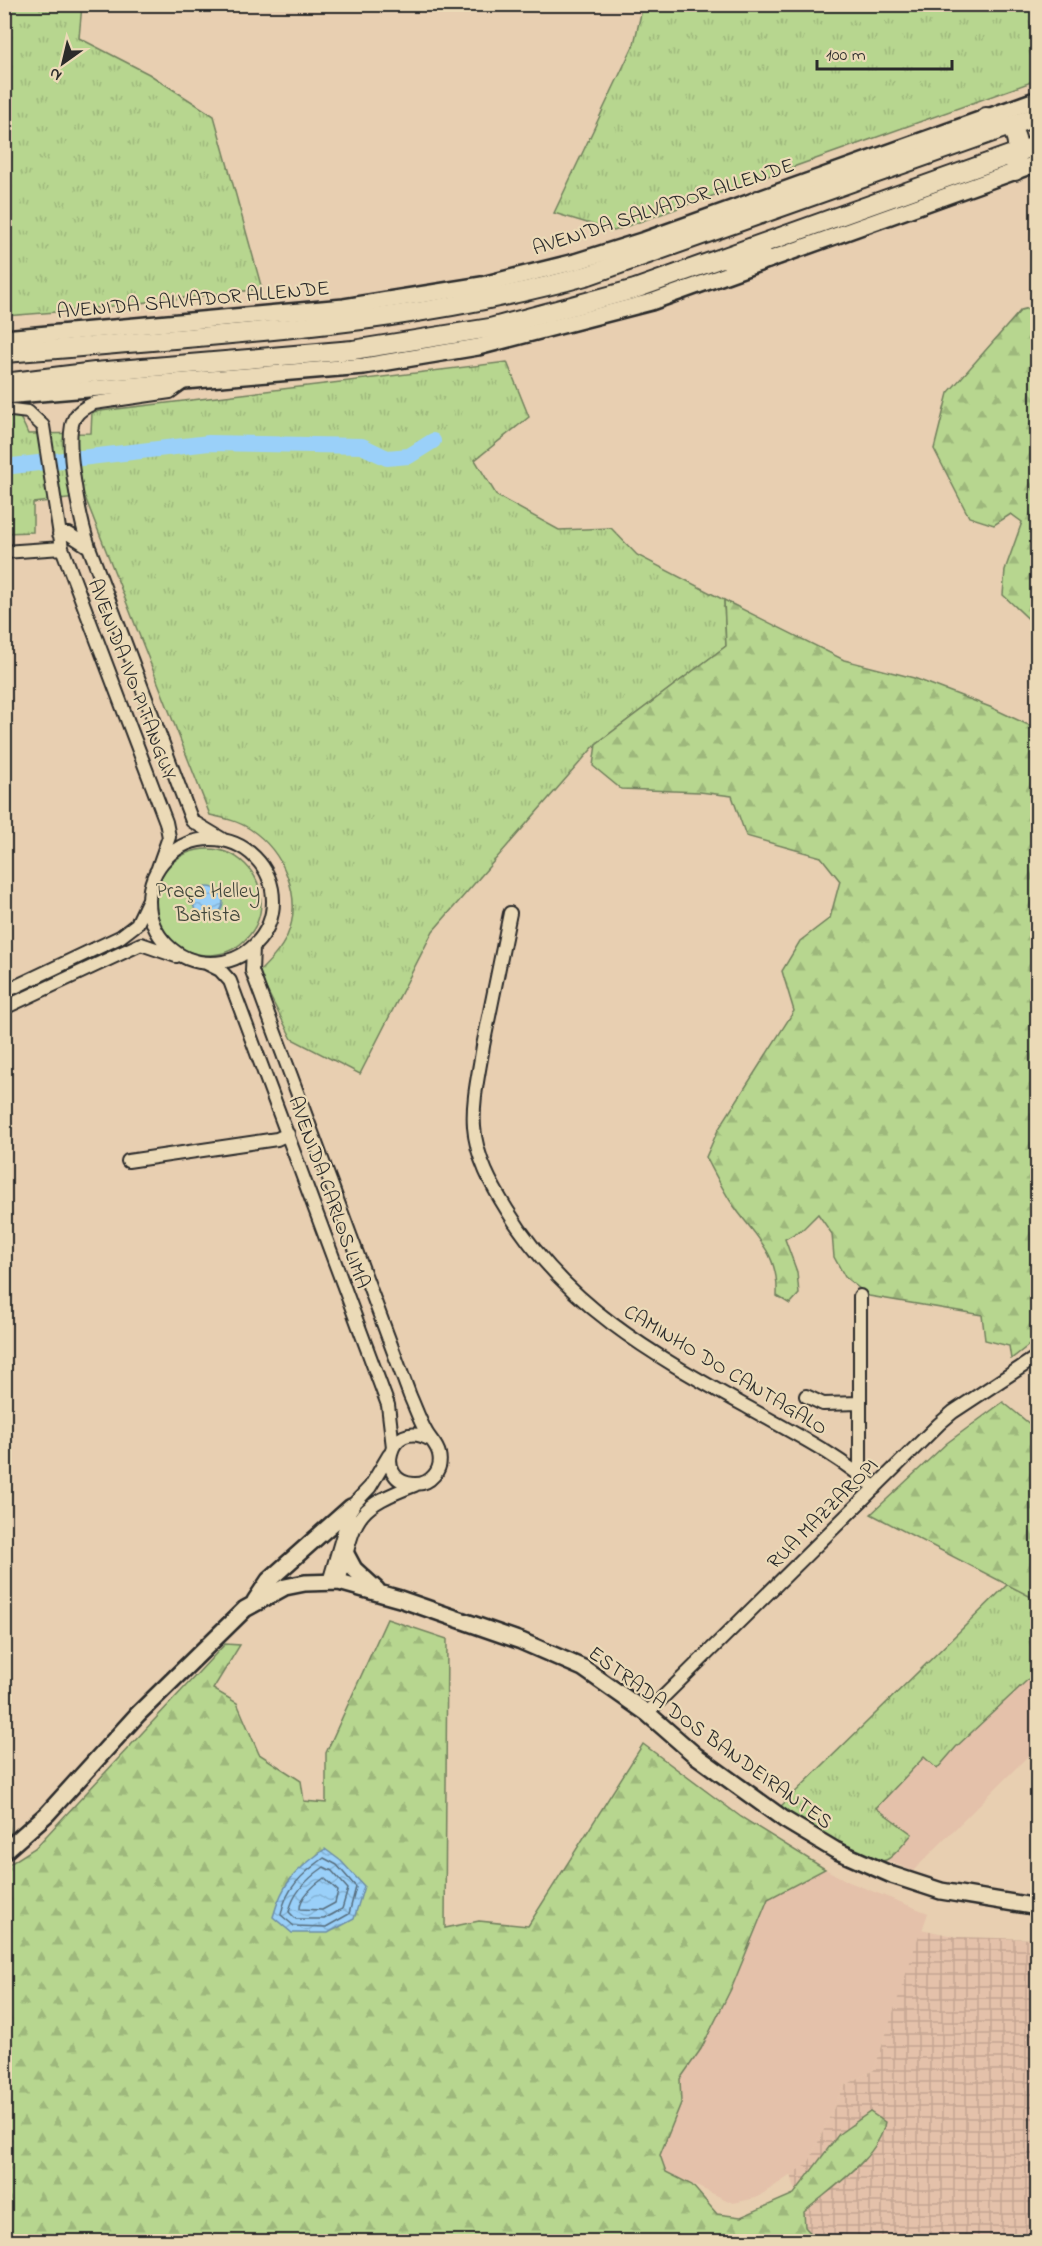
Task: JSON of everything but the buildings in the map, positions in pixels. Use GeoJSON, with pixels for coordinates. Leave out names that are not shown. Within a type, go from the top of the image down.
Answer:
{"type":"FeatureCollection","features":[{"type":"Feature","properties":{"kind":"highway","name":"AVENIDA SALVADOR ALLENDE"},"geometry":{"type":"LineString","coordinates":[[4,353],[304,328],[404,316],[523,292],[589,274],[1038,116]]}},
{"type":"Feature","properties":{"kind":"highway"},"geometry":{"type":"LineString","coordinates":[[986,117],[1008,127],[1016,137],[1018,152],[1015,171]]}},
{"type":"Feature","properties":{"kind":"highway"},"geometry":{"type":"LineString","coordinates":[[4,383],[421,341],[490,328],[635,290],[1038,145]]}},
{"type":"Feature","properties":{"kind":"highway"},"geometry":{"type":"LineString","coordinates":[[589,274],[597,267],[743,209],[758,200]]}},
{"type":"Feature","properties":{"kind":"highway"},"geometry":{"type":"LineString","coordinates":[[635,290],[644,291],[745,261],[767,259]]}},
{"type":"Feature","properties":{"kind":"highway"},"geometry":{"type":"LineString","coordinates":[[4,344],[64,340],[74,333]]}},
{"type":"Feature","properties":{"kind":"main road","name":"AVENIDA SALVADOR ALLENDE"},"geometry":{"type":"LineString","coordinates":[[4,338],[344,307],[482,285],[611,251],[1038,99]]}},
{"type":"Feature","properties":{"kind":"main road"},"geometry":{"type":"LineString","coordinates":[[4,396],[364,366],[478,348],[651,302],[1038,162]]}},
{"type":"Feature","properties":{"kind":"main road"},"geometry":{"type":"LineString","coordinates":[[254,1603],[269,1580],[351,1508]]}},
{"type":"Feature","properties":{"kind":"main road"},"geometry":{"type":"LineString","coordinates":[[346,1554],[354,1569],[380,1593]]}},
{"type":"Feature","properties":{"kind":"main road","name":"ESTRADA DOS BANDEIRANTES"},"geometry":{"type":"LineString","coordinates":[[4,1852],[47,1814],[138,1714],[215,1637],[254,1603],[285,1587],[334,1582],[380,1593],[560,1657],[605,1682],[647,1713],[694,1755],[785,1820],[835,1850],[892,1875],[941,1892],[1038,1907]]}},
{"type":"Feature","properties":{"kind":"street","name":"AVENIDA IVO PITANGUY"},"geometry":{"type":"LineString","coordinates":[[184,382],[170,392],[94,403],[85,407],[75,417],[71,430],[77,505],[89,547],[192,821],[222,839]]}},
{"type":"Feature","properties":{"kind":"street","name":"AVENIDA IVO PITANGUY"},"geometry":{"type":"LineString","coordinates":[[4,409],[28,412],[39,421],[45,432],[62,548],[166,822],[169,837],[158,868]]}},
{"type":"Feature","properties":{"kind":"street"},"geometry":{"type":"LineString","coordinates":[[59,534],[71,536],[89,547]]}},
{"type":"Feature","properties":{"kind":"street"},"geometry":{"type":"LineString","coordinates":[[4,552],[62,548]]}},
{"type":"Feature","properties":{"kind":"street"},"geometry":{"type":"LineString","coordinates":[[4,992],[127,933],[137,924],[148,900],[151,881],[158,868],[167,856],[191,842],[222,839],[238,844],[253,854],[264,868],[271,884],[274,901],[272,918],[264,934],[253,947],[223,962],[207,963],[141,944],[4,1008]]}},
{"type":"Feature","properties":{"kind":"street"},"geometry":{"type":"LineString","coordinates":[[148,900],[153,924],[159,936],[185,958]]}},
{"type":"Feature","properties":{"kind":"street","name":"CAMINHO DO CANTAGALO"},"geometry":{"type":"LineString","coordinates":[[510,913],[476,1090],[474,1129],[479,1152],[496,1191],[519,1229],[568,1288],[614,1328],[740,1403],[813,1442],[860,1474],[875,1488]]}},
{"type":"Feature","properties":{"kind":"street","name":"AVENIDA CARLOS LIMA"},"geometry":{"type":"LineString","coordinates":[[253,947],[252,971],[410,1396],[429,1439],[438,1448],[440,1465],[430,1479],[368,1506],[355,1525],[334,1582]]}},
{"type":"Feature","properties":{"kind":"street","name":"AVENIDA CARLOS LIMA"},"geometry":{"type":"LineString","coordinates":[[207,963],[220,970],[230,981],[388,1405],[394,1474],[407,1483],[415,1485]]}},
{"type":"Feature","properties":{"kind":"street"},"geometry":{"type":"LineString","coordinates":[[128,1161],[277,1139],[288,1134]]}},
{"type":"Feature","properties":{"kind":"street"},"geometry":{"type":"LineString","coordinates":[[860,1296],[860,1474]]}},
{"type":"Feature","properties":{"kind":"street","name":"RUA MAZZAROPI"},"geometry":{"type":"LineString","coordinates":[[647,1713],[952,1412],[1038,1356]]}},
{"type":"Feature","properties":{"kind":"street"},"geometry":{"type":"LineString","coordinates":[[807,1396],[823,1404],[860,1403]]}},
{"type":"Feature","properties":{"kind":"street"},"geometry":{"type":"LineString","coordinates":[[334,1582],[351,1508],[370,1487],[398,1440],[417,1434],[429,1439]]}},
{"type":"Feature","properties":{"kind":"shaded area"},"geometry":{"type":"Polygon","coordinates":[[[1037,1671],[1037,1747],[913,1871],[887,1860],[912,1835],[875,1808],[925,1757],[937,1769],[956,1747],[1037,1671]]]}},
{"type":"Feature","properties":{"kind":"shaded area"},"geometry":{"type":"Polygon","coordinates":[[[825,1869],[849,1882],[928,1913],[874,2070],[844,2086],[808,2164],[756,2198],[733,2203],[666,2172],[660,2155],[681,2103],[680,2079],[701,2049],[732,1987],[768,1899],[825,1869]]]}},
{"type":"Feature","properties":{"kind":"shaded area"},"geometry":{"type":"Polygon","coordinates":[[[921,1929],[958,1937],[1037,1939],[1037,2241],[923,2241],[918,2231],[906,2241],[818,2241],[805,2227],[791,2174],[808,2164],[844,2086],[874,2070],[921,1929]]]}},
{"type":"Feature","properties":{"kind":"green space"},"geometry":{"type":"Polygon","coordinates":[[[5,4],[82,5],[79,38],[149,74],[214,116],[262,289],[5,316],[5,4]]]}},
{"type":"Feature","properties":{"kind":"green space"},"geometry":{"type":"Polygon","coordinates":[[[643,5],[1037,5],[1037,80],[614,231],[554,213],[634,44],[643,5]]]}},
{"type":"Feature","properties":{"kind":"green space"},"geometry":{"type":"Polygon","coordinates":[[[1038,306],[1037,627],[1003,595],[1005,570],[1022,522],[1011,514],[994,525],[969,517],[934,449],[948,393],[1021,310],[1038,306]]]}},
{"type":"Feature","properties":{"kind":"green space"},"geometry":{"type":"Polygon","coordinates":[[[507,362],[529,417],[475,460],[497,496],[559,530],[611,528],[637,555],[724,600],[726,646],[596,744],[433,931],[360,1074],[292,1039],[258,973],[281,946],[292,921],[293,906],[287,876],[281,862],[262,838],[236,822],[210,815],[85,497],[33,503],[33,532],[5,533],[4,411],[17,415],[28,434],[91,433],[92,412],[507,362]]]}},
{"type":"Feature","properties":{"kind":"green space"},"geometry":{"type":"Polygon","coordinates":[[[724,600],[844,660],[914,678],[990,707],[1037,729],[1038,1338],[1011,1359],[1009,1346],[985,1340],[982,1315],[869,1296],[845,1277],[834,1257],[832,1234],[818,1214],[803,1229],[785,1239],[797,1272],[799,1294],[790,1304],[777,1296],[777,1280],[769,1255],[731,1202],[706,1157],[718,1130],[794,1011],[782,971],[800,941],[830,918],[840,881],[821,857],[746,836],[732,796],[700,792],[621,789],[593,766],[596,744],[726,646],[724,600]]]}},
{"type":"Feature","properties":{"kind":"green space","name":"Praça Helley Batista"},"geometry":{"type":"Polygon","coordinates":[[[208,849],[228,853],[246,864],[257,882],[261,902],[257,922],[246,940],[228,951],[208,955],[188,951],[170,940],[159,922],[155,902],[159,882],[170,864],[188,853],[208,849]]]}},
{"type":"Feature","properties":{"kind":"green space"},"geometry":{"type":"Polygon","coordinates":[[[1003,1402],[1037,1430],[1037,1600],[871,1514],[947,1443],[1003,1402]]]}},
{"type":"Feature","properties":{"kind":"green space"},"geometry":{"type":"Polygon","coordinates":[[[1008,1584],[1037,1600],[1037,1671],[956,1747],[937,1769],[924,1757],[876,1808],[912,1834],[896,1852],[886,1860],[876,1861],[848,1851],[779,1808],[1008,1584]]]}},
{"type":"Feature","properties":{"kind":"green space"},"geometry":{"type":"Polygon","coordinates":[[[387,1619],[447,1639],[445,1928],[479,1921],[528,1926],[643,1744],[741,1817],[825,1869],[768,1899],[732,1987],[701,2049],[680,2079],[681,2103],[660,2155],[666,2172],[692,2185],[717,2214],[741,2217],[794,2194],[839,2134],[870,2112],[885,2122],[874,2148],[852,2172],[804,2212],[805,2227],[818,2241],[5,2242],[5,1867],[35,1848],[225,1644],[240,1645],[213,1689],[237,1703],[259,1754],[301,1781],[304,1801],[326,1803],[326,1753],[387,1619]]]}},
{"type":"Feature","properties":{"kind":"green space"},"geometry":{"type":"Polygon","coordinates":[[[4,1669],[9,1687],[5,1779],[10,1833],[5,1836],[4,1669]]]}},
{"type":"Feature","properties":{"kind":"water"},"geometry":{"type":"Polygon","coordinates":[[[208,887],[214,888],[222,896],[222,908],[214,916],[208,917],[202,916],[194,908],[193,902],[194,896],[202,888],[208,887]]]}},
{"type":"Feature","properties":{"kind":"water"},"geometry":{"type":"Polygon","coordinates":[[[325,1849],[341,1861],[364,1886],[354,1919],[328,1933],[292,1933],[273,1917],[281,1894],[298,1871],[325,1849]]]}},
{"type":"Feature","properties":{"kind":"waterway"},"geometry":{"type":"LineString","coordinates":[[4,467],[209,443],[362,446],[387,458],[409,456],[433,441]]}}]}
